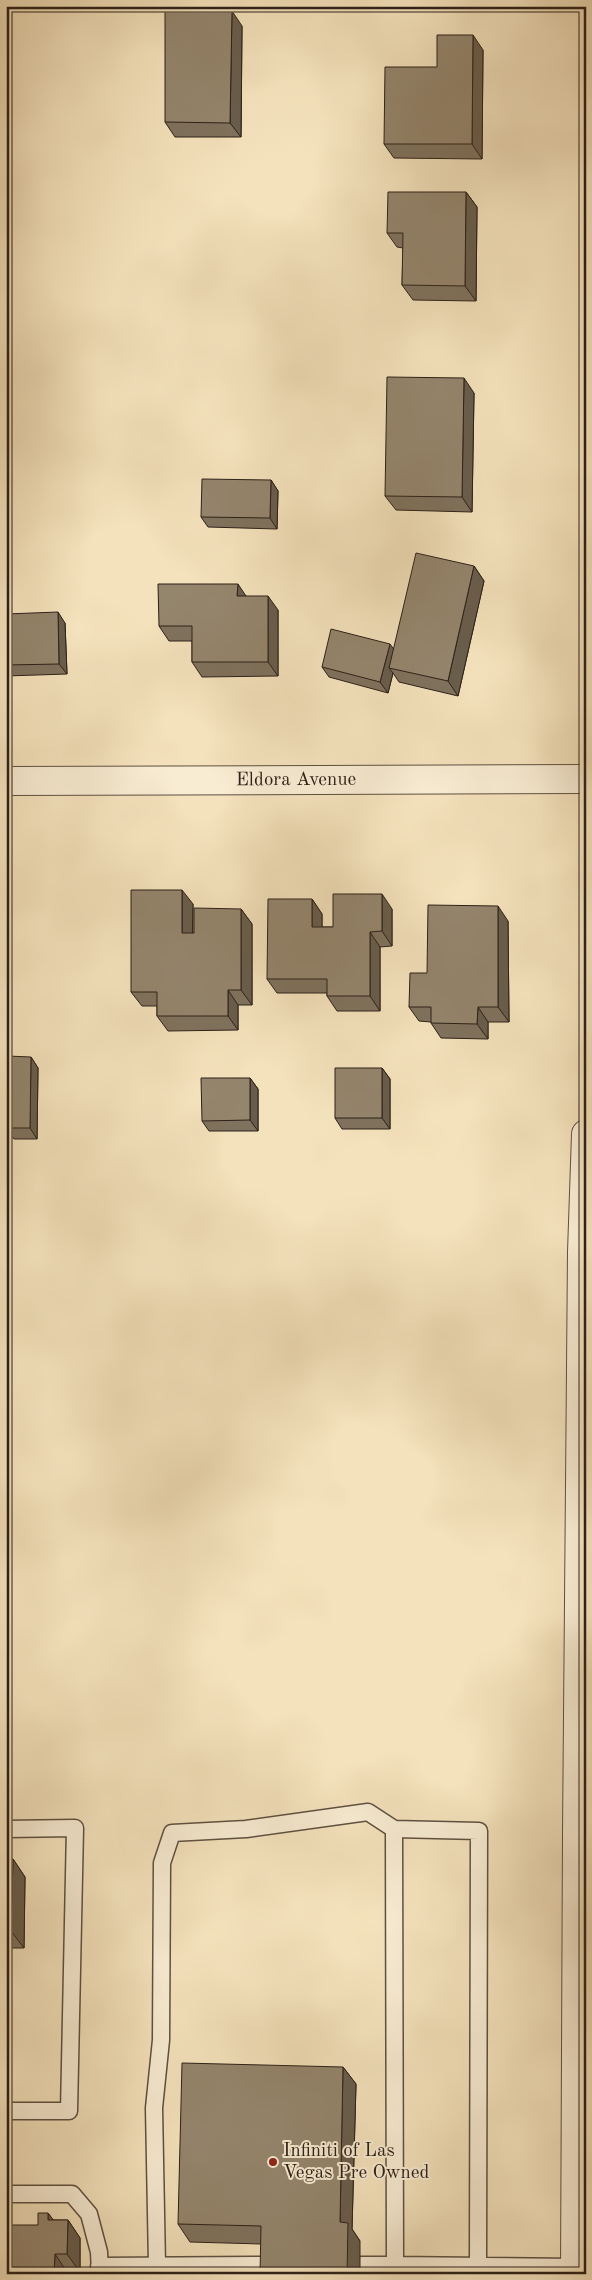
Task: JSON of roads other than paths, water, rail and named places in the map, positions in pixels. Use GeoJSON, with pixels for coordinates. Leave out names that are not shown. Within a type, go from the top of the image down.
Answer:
{"type":"FeatureCollection","features":[{"type":"Feature","properties":{"kind":"street","name":"Eldora Avenue"},"geometry":{"type":"LineString","coordinates":[[6,781],[586,779]]}},
{"type":"Feature","properties":{"kind":"street"},"geometry":{"type":"LineString","coordinates":[[575,2270],[581,2172],[581,1833],[586,1134]]}},
{"type":"Feature","properties":{"kind":"lane"},"geometry":{"type":"LineString","coordinates":[[157,2266],[154,2108],[161,2040],[162,1863],[172,1833],[246,1829],[368,1812],[394,1829],[479,1831],[478,2270]]}},
{"type":"Feature","properties":{"kind":"lane"},"geometry":{"type":"LineString","coordinates":[[6,1829],[74,1828],[69,2111],[6,2111]]}},
{"type":"Feature","properties":{"kind":"lane"},"geometry":{"type":"LineString","coordinates":[[394,1829],[395,2269]]}},
{"type":"Feature","properties":{"kind":"lane"},"geometry":{"type":"LineString","coordinates":[[6,2194],[72,2194],[89,2214],[99,2252],[99,2270],[157,2266],[273,2265]]}},
{"type":"Feature","properties":{"kind":"lane"},"geometry":{"type":"LineString","coordinates":[[361,2265],[395,2269],[575,2270]]}},
{"type":"Feature","properties":{"kind":"place","name":"Infiniti of Las Vegas Pre Owned"},"geometry":{"type":"Point","coordinates":[273,2162]}}]}
